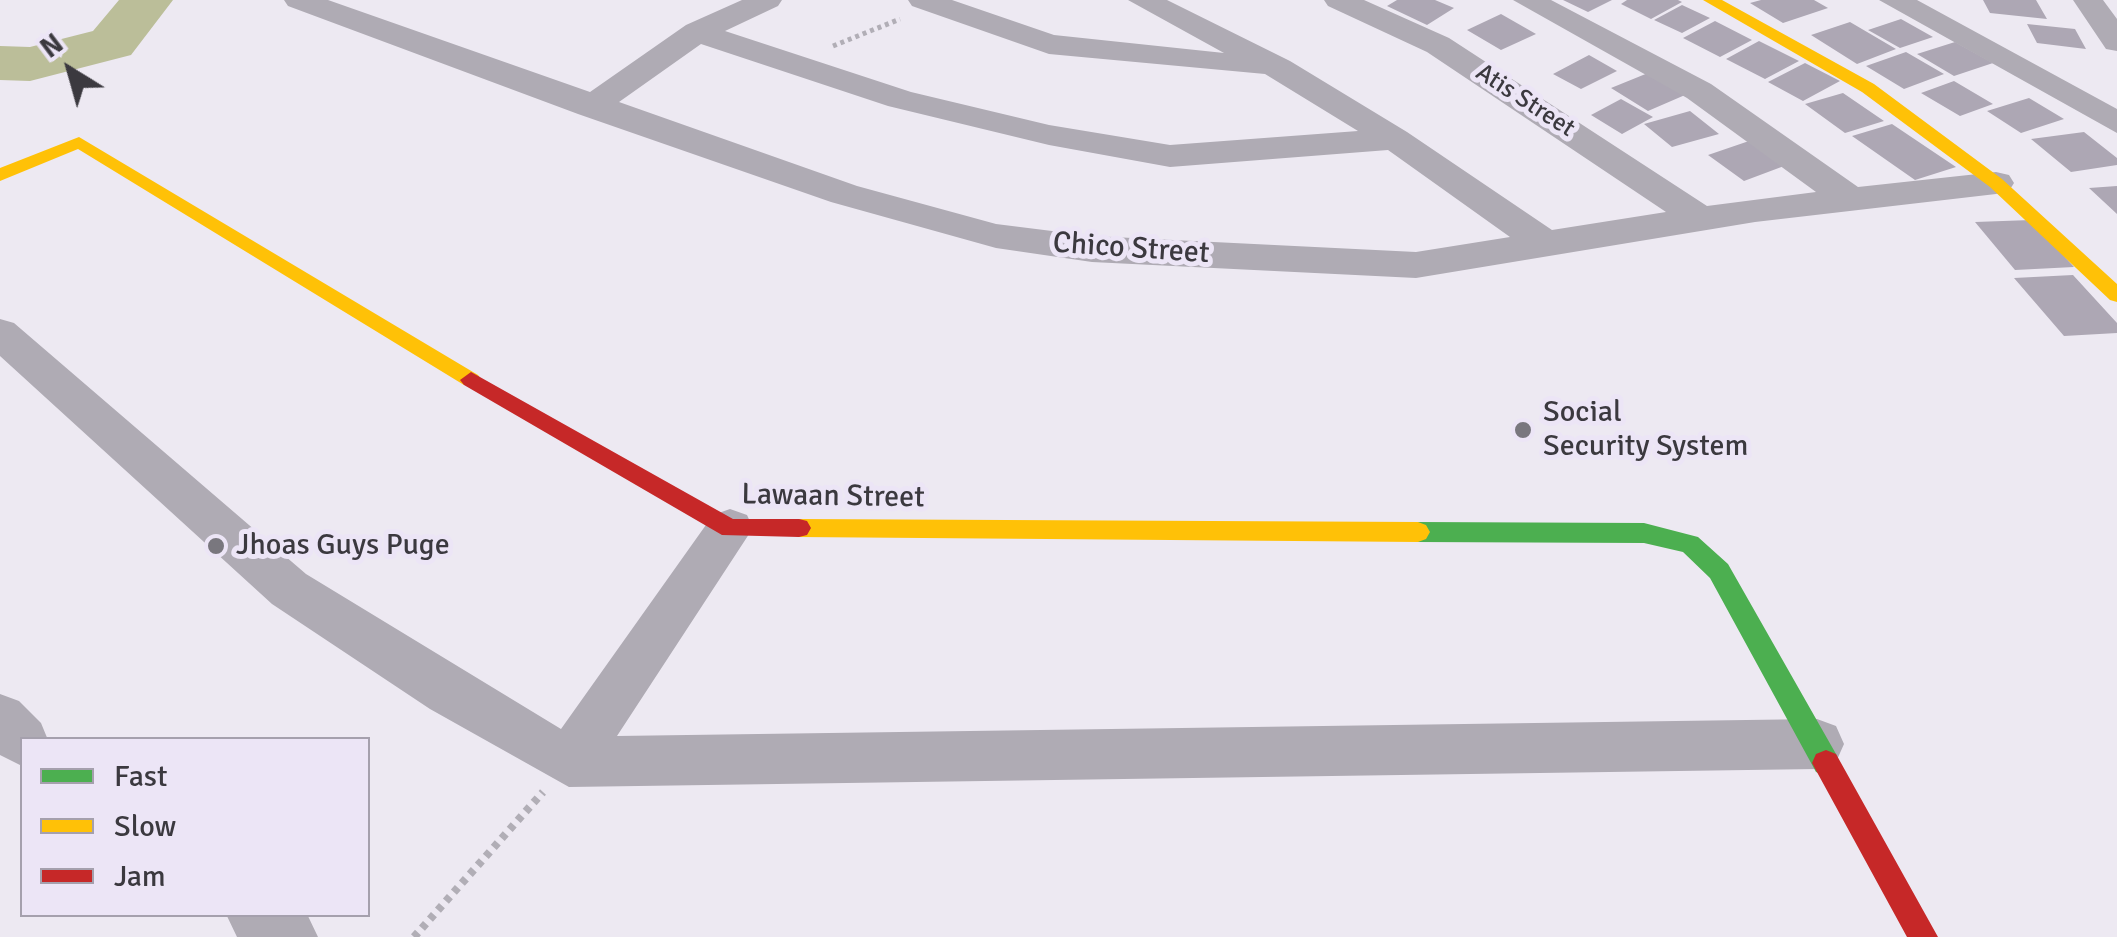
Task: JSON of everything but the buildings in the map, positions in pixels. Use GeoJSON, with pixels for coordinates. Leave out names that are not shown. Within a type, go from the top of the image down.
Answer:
{"type":"FeatureCollection","features":[{"type":"Feature","properties":{"kind":"street","name":"Chico Street"},"geometry":{"type":"LineString","coordinates":[[299,0],[590,107],[844,194],[996,236],[1092,249],[1416,265],[1700,220],[1996,182]]}},
{"type":"Feature","properties":{"kind":"street"},"geometry":{"type":"LineString","coordinates":[[590,107],[696,32],[767,0]]}},
{"type":"Feature","properties":{"kind":"street"},"geometry":{"type":"LineString","coordinates":[[1144,0],[1279,68],[1395,138],[1547,246]]}},
{"type":"Feature","properties":{"kind":"street","name":"Atis Street"},"geometry":{"type":"LineString","coordinates":[[1339,0],[1438,45],[1700,220]]}},
{"type":"Feature","properties":{"kind":"street"},"geometry":{"type":"LineString","coordinates":[[1528,0],[1699,90],[1852,200]]}},
{"type":"Feature","properties":{"kind":"street"},"geometry":{"type":"LineString","coordinates":[[1710,0],[1868,88],[1996,182],[2112,285]]}},
{"type":"Feature","properties":{"kind":"street"},"geometry":{"type":"LineString","coordinates":[[1894,0],[2117,123]]}},
{"type":"Feature","properties":{"kind":"street"},"geometry":{"type":"LineString","coordinates":[[2088,0],[2117,42]]}},
{"type":"Feature","properties":{"kind":"street"},"geometry":{"type":"LineString","coordinates":[[934,2],[1049,44],[1279,68]]}},
{"type":"Feature","properties":{"kind":"street"},"geometry":{"type":"LineString","coordinates":[[696,32],[961,114],[1048,135],[1170,156],[1395,138]]}},
{"type":"Feature","properties":{"kind":"street","name":"Lawaan Street"},"geometry":{"type":"LineString","coordinates":[[0,175],[79,142],[351,310],[730,528],[1644,533],[1690,544],[1719,571],[1817,744]]}},
{"type":"Feature","properties":{"kind":"street"},"geometry":{"type":"LineString","coordinates":[[0,333],[289,589],[448,692],[569,762],[1817,744],[1922,937]]}},
{"type":"Feature","properties":{"kind":"street"},"geometry":{"type":"LineString","coordinates":[[569,762],[730,528]]}},
{"type":"Feature","properties":{"kind":"street"},"geometry":{"type":"LineString","coordinates":[[0,718],[20,739]]}},
{"type":"Feature","properties":{"kind":"street"},"geometry":{"type":"LineString","coordinates":[[259,917],[288,937]]}},
{"type":"Feature","properties":{"kind":"path"},"geometry":{"type":"LineString","coordinates":[[800,66],[844,40],[934,2]]}},
{"type":"Feature","properties":{"kind":"path"},"geometry":{"type":"LineString","coordinates":[[414,937],[569,762]]}},
{"type":"Feature","properties":{"kind":"waterway"},"geometry":{"type":"LineString","coordinates":[[0,63],[30,64],[112,43],[147,0]]}},
{"type":"Feature","properties":{"kind":"traffic: fast"},"geometry":{"type":"LineString","coordinates":[[1418,532],[1644,533],[1690,544],[1719,571],[1826,763]]}},
{"type":"Feature","properties":{"kind":"traffic: slow"},"geometry":{"type":"LineString","coordinates":[[1711,0],[1868,88],[1996,183],[2117,295]]}},
{"type":"Feature","properties":{"kind":"traffic: slow"},"geometry":{"type":"LineString","coordinates":[[0,175],[79,142],[471,380]]}},
{"type":"Feature","properties":{"kind":"traffic: slow"},"geometry":{"type":"LineString","coordinates":[[799,528],[1418,532]]}},
{"type":"Feature","properties":{"kind":"traffic: jam"},"geometry":{"type":"LineString","coordinates":[[471,380],[730,528],[799,528]]}},
{"type":"Feature","properties":{"kind":"traffic: jam"},"geometry":{"type":"LineString","coordinates":[[1826,763],[1923,937]]}},
{"type":"Feature","properties":{"kind":"place","name":"Social Security System"},"geometry":{"type":"Point","coordinates":[1523,430]}},
{"type":"Feature","properties":{"kind":"place","name":"Jhoas Guys Puge"},"geometry":{"type":"Point","coordinates":[216,546]}}]}
